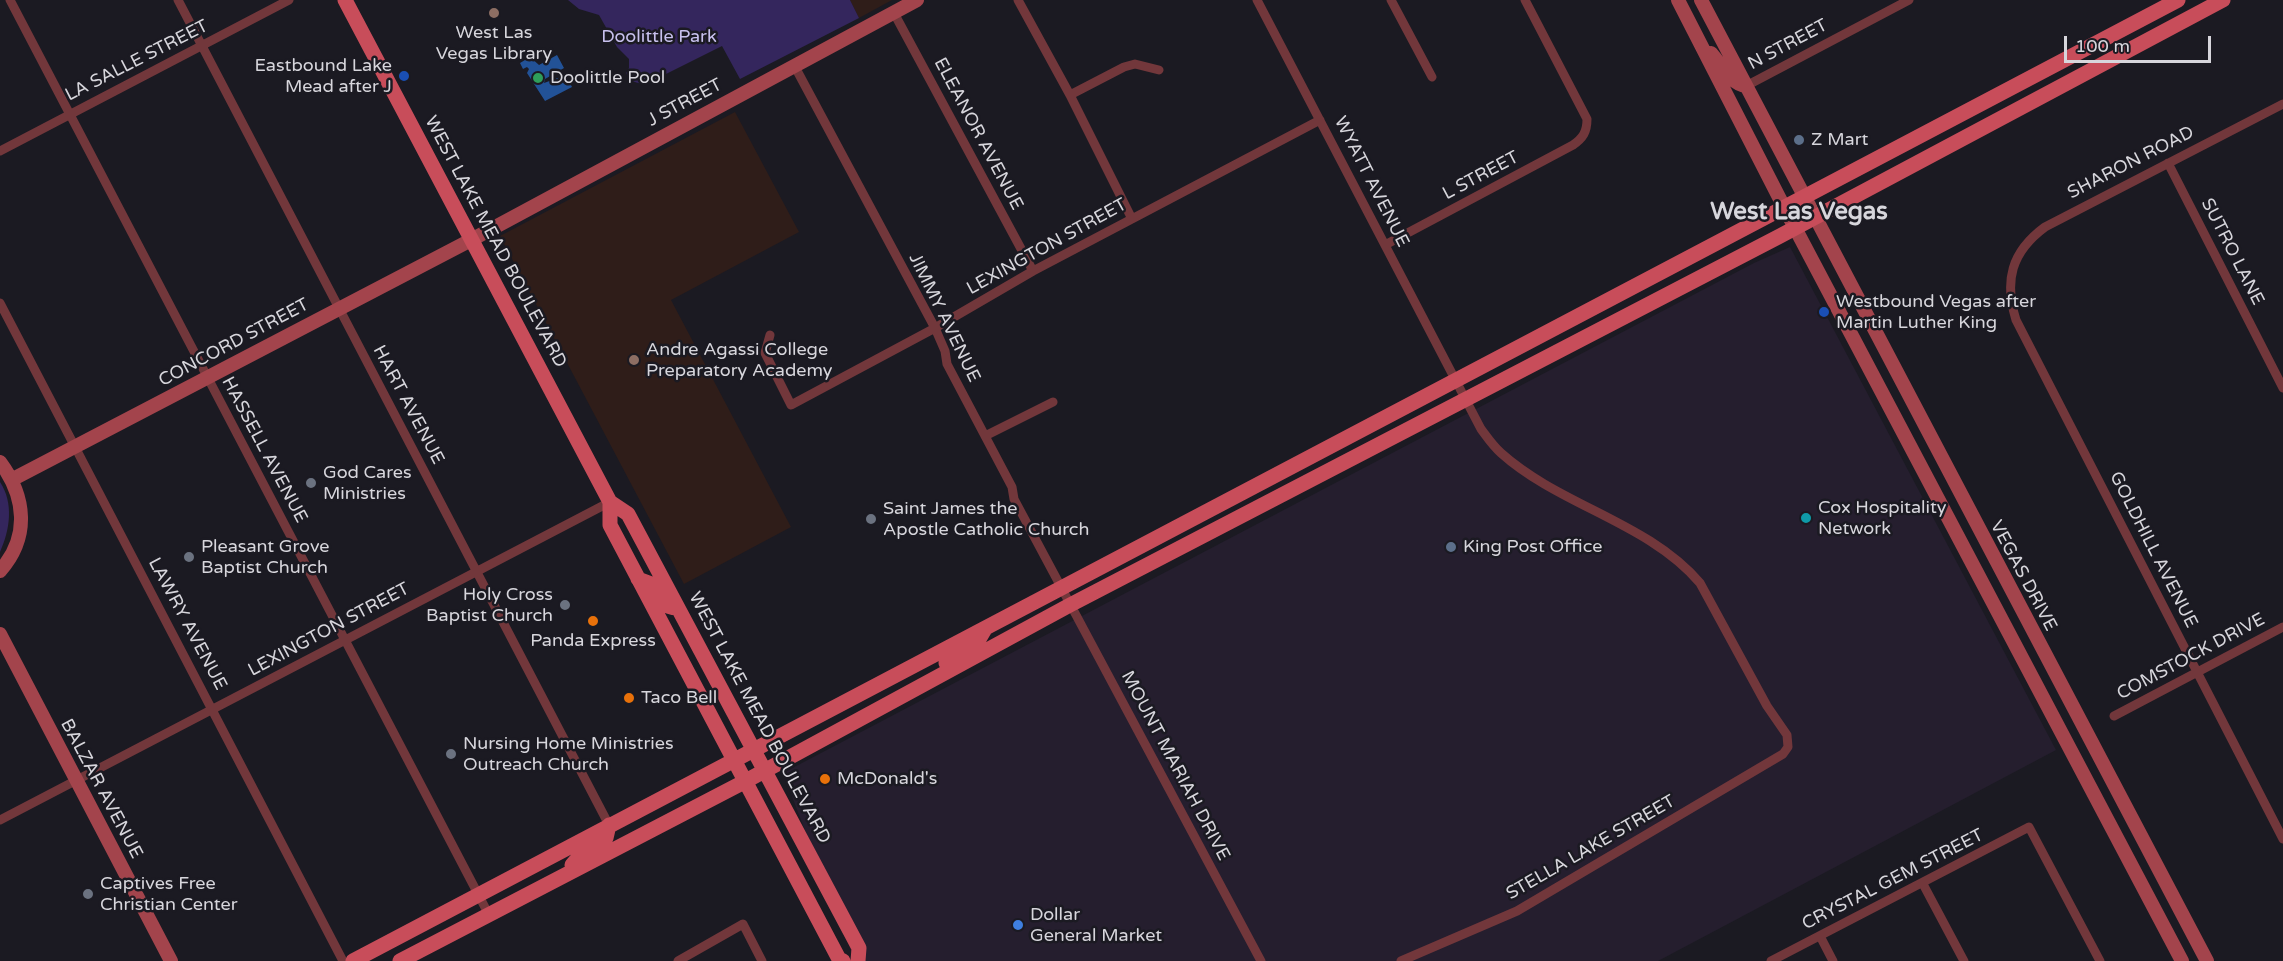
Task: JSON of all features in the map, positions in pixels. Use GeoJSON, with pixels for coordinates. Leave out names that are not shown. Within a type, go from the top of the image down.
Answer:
{"type":"FeatureCollection","features":[{"type":"Feature","properties":{"kind":"main road","name":"WEST LAKE MEAD BOULEVARD"},"geometry":{"type":"LineString","coordinates":[[345,0],[610,502],[610,525],[744,782],[839,959],[843,961]]}},
{"type":"Feature","properties":{"kind":"main road","name":"J STREET"},"geometry":{"type":"LineString","coordinates":[[471,240],[917,0]]}},
{"type":"Feature","properties":{"kind":"main road"},"geometry":{"type":"LineString","coordinates":[[1678,0],[2182,961]]}},
{"type":"Feature","properties":{"kind":"main road","name":"VEGAS DRIVE"},"geometry":{"type":"LineString","coordinates":[[1701,0],[2207,961]]}},
{"type":"Feature","properties":{"kind":"main road"},"geometry":{"type":"LineString","coordinates":[[352,961],[1455,381],[1790,217],[2178,0]]}},
{"type":"Feature","properties":{"kind":"main road"},"geometry":{"type":"LineString","coordinates":[[400,961],[765,771],[1070,605],[1465,399],[1790,217],[2223,0]]}},
{"type":"Feature","properties":{"kind":"main road"},"geometry":{"type":"LineString","coordinates":[[1698,38],[1731,79],[1736,84],[1746,86]]}},
{"type":"Feature","properties":{"kind":"main road","name":"CONCORD STREET"},"geometry":{"type":"LineString","coordinates":[[13,479],[471,240]]}},
{"type":"Feature","properties":{"kind":"main road"},"geometry":{"type":"LineString","coordinates":[[0,462],[13,479],[20,502],[21,523],[17,543],[8,562],[0,571]]}},
{"type":"Feature","properties":{"kind":"main road","name":"WEST LAKE MEAD BOULEVARD"},"geometry":{"type":"LineString","coordinates":[[610,502],[628,514],[859,948],[858,961]]}},
{"type":"Feature","properties":{"kind":"main road"},"geometry":{"type":"LineString","coordinates":[[638,579],[654,585],[664,605],[678,608]]}},
{"type":"Feature","properties":{"kind":"main road"},"geometry":{"type":"LineString","coordinates":[[941,676],[941,669],[946,663],[978,641],[986,626]]}},
{"type":"Feature","properties":{"kind":"main road","name":"BALZAR AVENUE"},"geometry":{"type":"LineString","coordinates":[[0,634],[171,961]]}},
{"type":"Feature","properties":{"kind":"main road"},"geometry":{"type":"LineString","coordinates":[[2026,665],[2045,655]]}},
{"type":"Feature","properties":{"kind":"main road"},"geometry":{"type":"LineString","coordinates":[[569,873],[573,863],[579,857],[606,838],[609,825]]}},
{"type":"Feature","properties":{"kind":"street","name":"HASSELL AVENUE"},"geometry":{"type":"LineString","coordinates":[[10,0],[489,915]]}},
{"type":"Feature","properties":{"kind":"street","name":"HART AVENUE"},"geometry":{"type":"LineString","coordinates":[[178,0],[609,825]]}},
{"type":"Feature","properties":{"kind":"street","name":"LA SALLE STREET"},"geometry":{"type":"LineString","coordinates":[[0,151],[289,0]]}},
{"type":"Feature","properties":{"kind":"street"},"geometry":{"type":"LineString","coordinates":[[1018,0],[1132,219]]}},
{"type":"Feature","properties":{"kind":"street","name":"WYATT AVENUE"},"geometry":{"type":"LineString","coordinates":[[1257,0],[1480,429],[1499,452],[1521,470],[1665,550],[1688,568],[1700,583],[1767,706],[1787,735],[1788,747]]}},
{"type":"Feature","properties":{"kind":"street"},"geometry":{"type":"LineString","coordinates":[[1392,0],[1432,77]]}},
{"type":"Feature","properties":{"kind":"street","name":"L STREET"},"geometry":{"type":"LineString","coordinates":[[1385,245],[1573,145],[1582,138],[1587,130],[1587,119],[1525,0]]}},
{"type":"Feature","properties":{"kind":"street","name":"N STREET"},"geometry":{"type":"LineString","coordinates":[[1746,86],[1890,4],[1909,0]]}},
{"type":"Feature","properties":{"kind":"street","name":"ELEANOR AVENUE"},"geometry":{"type":"LineString","coordinates":[[894,13],[1033,272]]}},
{"type":"Feature","properties":{"kind":"street"},"geometry":{"type":"LineString","coordinates":[[1070,96],[1124,67],[1135,64],[1159,70]]}},
{"type":"Feature","properties":{"kind":"street","name":"JIMMY AVENUE"},"geometry":{"type":"LineString","coordinates":[[794,65],[934,328],[945,351],[947,364],[1012,487],[1014,499],[1060,587]]}},
{"type":"Feature","properties":{"kind":"street","name":"SHARON ROAD"},"geometry":{"type":"LineString","coordinates":[[2012,271],[2016,258],[2025,244],[2044,227],[2283,104]]}},
{"type":"Feature","properties":{"kind":"street","name":"LEXINGTON STREET"},"geometry":{"type":"LineString","coordinates":[[770,335],[765,353],[791,405],[1033,272],[1320,120]]}},
{"type":"Feature","properties":{"kind":"street","name":"SUTRO LANE"},"geometry":{"type":"LineString","coordinates":[[2168,163],[2283,388]]}},
{"type":"Feature","properties":{"kind":"street","name":"GOLDHILL AVENUE"},"geometry":{"type":"LineString","coordinates":[[2012,271],[2011,302],[2016,320],[2283,839]]}},
{"type":"Feature","properties":{"kind":"street","name":"LAWRY AVENUE"},"geometry":{"type":"LineString","coordinates":[[0,303],[344,961]]}},
{"type":"Feature","properties":{"kind":"street"},"geometry":{"type":"LineString","coordinates":[[2272,367],[2283,361]]}},
{"type":"Feature","properties":{"kind":"street"},"geometry":{"type":"LineString","coordinates":[[985,436],[1053,402]]}},
{"type":"Feature","properties":{"kind":"street","name":"LEXINGTON STREET"},"geometry":{"type":"LineString","coordinates":[[0,820],[610,502]]}},
{"type":"Feature","properties":{"kind":"street","name":"MOUNT MARIAH DRIVE"},"geometry":{"type":"LineString","coordinates":[[1060,587],[1261,961]]}},
{"type":"Feature","properties":{"kind":"street","name":"COMSTOCK DRIVE"},"geometry":{"type":"LineString","coordinates":[[2114,716],[2283,627]]}},
{"type":"Feature","properties":{"kind":"street","name":"STELLA LAKE STREET"},"geometry":{"type":"LineString","coordinates":[[1401,961],[1517,911],[1777,759],[1788,747]]}},
{"type":"Feature","properties":{"kind":"street","name":"CRYSTAL GEM STREET"},"geometry":{"type":"LineString","coordinates":[[1771,961],[2030,827],[2100,961]]}},
{"type":"Feature","properties":{"kind":"street"},"geometry":{"type":"LineString","coordinates":[[1923,884],[1964,961]]}},
{"type":"Feature","properties":{"kind":"street"},"geometry":{"type":"LineString","coordinates":[[678,961],[743,924],[762,961]]}},
{"type":"Feature","properties":{"kind":"street"},"geometry":{"type":"LineString","coordinates":[[1820,936],[1833,961]]}},
{"type":"Feature","properties":{"kind":"shaded area"},"geometry":{"type":"Polygon","coordinates":[[[850,0],[892,0],[859,18],[850,0]]]}},
{"type":"Feature","properties":{"kind":"shaded area","name":"Andre Agassi College Preparatory Academy"},"geometry":{"type":"Polygon","coordinates":[[[735,112],[799,232],[671,300],[791,527],[684,584],[500,236],[735,112]]]}},
{"type":"Feature","properties":{"kind":"shaded area"},"geometry":{"type":"Polygon","coordinates":[[[1790,247],[2056,750],[1658,961],[855,961],[783,773],[1754,263],[1790,247]]]}},
{"type":"Feature","properties":{"kind":"green space","name":"Doolittle Park"},"geometry":{"type":"Polygon","coordinates":[[[568,0],[850,0],[859,18],[740,79],[722,46],[646,84],[634,82],[629,78],[626,73],[629,68],[629,59],[617,47],[599,15],[579,9],[568,0]]]}},
{"type":"Feature","properties":{"kind":"green space"},"geometry":{"type":"Polygon","coordinates":[[[0,482],[7,499],[9,517],[0,552],[0,482]]]}},
{"type":"Feature","properties":{"kind":"water","name":"Doolittle Pool"},"geometry":{"type":"Polygon","coordinates":[[[557,55],[564,68],[545,79],[544,83],[566,75],[572,87],[545,101],[527,73],[529,69],[527,67],[523,69],[520,63],[530,57],[539,65],[557,55]]]}},
{"type":"Feature","properties":{"kind":"place","name":"West Las Vegas Library"},"geometry":{"type":"Point","coordinates":[494,13]}},
{"type":"Feature","properties":{"kind":"place","name":"Eastbound Lake Mead after J"},"geometry":{"type":"Point","coordinates":[404,76]}},
{"type":"Feature","properties":{"kind":"place","name":"Doolittle Pool"},"geometry":{"type":"Point","coordinates":[538,78]}},
{"type":"Feature","properties":{"kind":"place","name":"Z Mart"},"geometry":{"type":"Point","coordinates":[1799,140]}},
{"type":"Feature","properties":{"kind":"place","name":"Westbound Vegas after Martin Luther King"},"geometry":{"type":"Point","coordinates":[1824,312]}},
{"type":"Feature","properties":{"kind":"place","name":"Andre Agassi College Preparatory Academy"},"geometry":{"type":"Point","coordinates":[634,360]}},
{"type":"Feature","properties":{"kind":"place","name":"God Cares Ministries"},"geometry":{"type":"Point","coordinates":[311,483]}},
{"type":"Feature","properties":{"kind":"place","name":"Cox Hospitality Network"},"geometry":{"type":"Point","coordinates":[1806,518]}},
{"type":"Feature","properties":{"kind":"place","name":"Saint James the Apostle Catholic Church"},"geometry":{"type":"Point","coordinates":[871,519]}},
{"type":"Feature","properties":{"kind":"place","name":"King Post Office"},"geometry":{"type":"Point","coordinates":[1451,547]}},
{"type":"Feature","properties":{"kind":"place","name":"Pleasant Grove Baptist Church"},"geometry":{"type":"Point","coordinates":[189,557]}},
{"type":"Feature","properties":{"kind":"place","name":"Holy Cross Baptist Church"},"geometry":{"type":"Point","coordinates":[565,605]}},
{"type":"Feature","properties":{"kind":"place","name":"Panda Express"},"geometry":{"type":"Point","coordinates":[593,621]}},
{"type":"Feature","properties":{"kind":"place","name":"Taco Bell"},"geometry":{"type":"Point","coordinates":[629,698]}},
{"type":"Feature","properties":{"kind":"place","name":"Nursing Home Ministries Outreach Church"},"geometry":{"type":"Point","coordinates":[451,754]}},
{"type":"Feature","properties":{"kind":"place","name":"McDonald's"},"geometry":{"type":"Point","coordinates":[825,779]}},
{"type":"Feature","properties":{"kind":"place","name":"Captives Free Christian Center"},"geometry":{"type":"Point","coordinates":[88,894]}},
{"type":"Feature","properties":{"kind":"place","name":"Dollar General Market"},"geometry":{"type":"Point","coordinates":[1018,925]}},
{"type":"Feature","properties":{"kind":"district","name":"West Las Vegas"},"geometry":{"type":"Point","coordinates":[1799,213]}}]}
